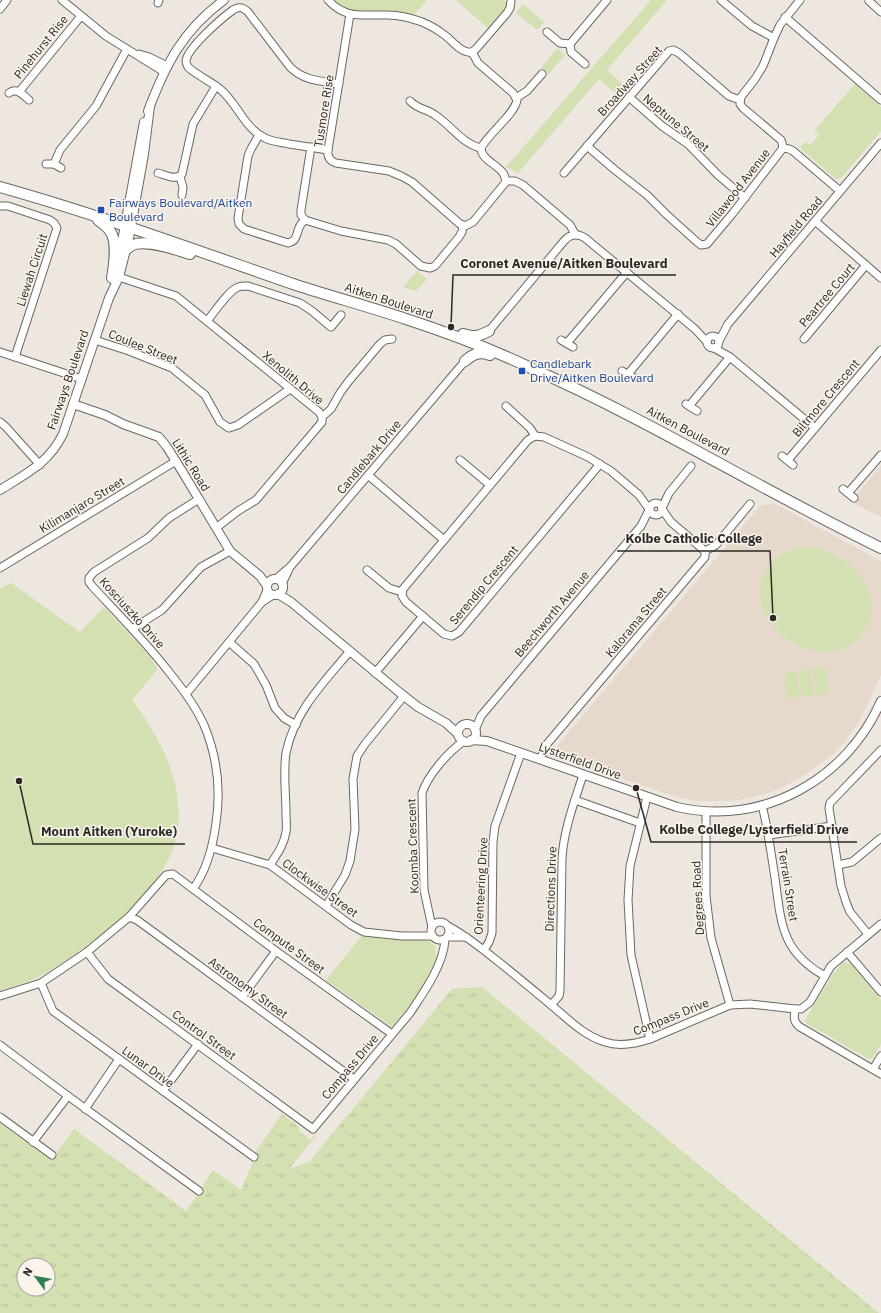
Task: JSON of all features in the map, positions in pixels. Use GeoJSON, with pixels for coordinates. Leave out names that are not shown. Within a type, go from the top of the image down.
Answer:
{"type":"FeatureCollection","features":[{"type":"Feature","properties":{"kind":"main road","name":"Aitken Boulevard"},"geometry":{"type":"LineString","coordinates":[[0,187],[128,227],[312,290],[460,338],[554,378],[627,413],[764,488],[881,548]]}},
{"type":"Feature","properties":{"kind":"main road"},"geometry":{"type":"LineString","coordinates":[[90,215],[106,226],[112,233],[116,277]]}},
{"type":"Feature","properties":{"kind":"main road"},"geometry":{"type":"LineString","coordinates":[[127,249],[133,244],[150,244],[197,255],[220,258]]}},
{"type":"Feature","properties":{"kind":"main road"},"geometry":{"type":"LineString","coordinates":[[425,326],[449,329],[474,337],[489,331]]}},
{"type":"Feature","properties":{"kind":"main road"},"geometry":{"type":"LineString","coordinates":[[489,331],[487,343],[490,349],[498,354]]}},
{"type":"Feature","properties":{"kind":"main road"},"geometry":{"type":"LineString","coordinates":[[460,338],[468,350],[464,361]]}},
{"type":"Feature","properties":{"kind":"main road"},"geometry":{"type":"LineString","coordinates":[[464,361],[475,353],[482,352],[519,367],[554,378]]}},
{"type":"Feature","properties":{"kind":"street"},"geometry":{"type":"LineString","coordinates":[[0,9],[8,0]]}},
{"type":"Feature","properties":{"kind":"street"},"geometry":{"type":"LineString","coordinates":[[62,0],[99,31],[136,54],[149,57],[165,69]]}},
{"type":"Feature","properties":{"kind":"street","name":"Fairways Boulevard"},"geometry":{"type":"LineString","coordinates":[[116,277],[128,227],[141,154],[144,122],[150,106],[165,69],[179,45],[208,13],[224,0]]}},
{"type":"Feature","properties":{"kind":"street"},"geometry":{"type":"LineString","coordinates":[[311,147],[301,210],[305,220],[341,231],[388,240],[396,244],[421,266],[430,268],[435,266],[459,237],[462,232],[463,225],[468,225],[473,222],[506,181],[504,174],[482,154],[481,148],[517,103],[513,93],[478,63],[472,52],[464,50],[442,33],[428,25],[412,19],[396,16],[368,16],[350,14],[340,10],[328,0]]}},
{"type":"Feature","properties":{"kind":"street"},"geometry":{"type":"LineString","coordinates":[[472,52],[507,13],[512,0]]}},
{"type":"Feature","properties":{"kind":"street"},"geometry":{"type":"LineString","coordinates":[[585,64],[571,52],[570,44],[607,0]]}},
{"type":"Feature","properties":{"kind":"street"},"geometry":{"type":"LineString","coordinates":[[721,0],[752,26],[774,38]]}},
{"type":"Feature","properties":{"kind":"street"},"geometry":{"type":"LineString","coordinates":[[740,100],[763,66],[774,38],[785,17],[800,0]]}},
{"type":"Feature","properties":{"kind":"street"},"geometry":{"type":"LineString","coordinates":[[868,1],[881,12]]}},
{"type":"Feature","properties":{"kind":"street"},"geometry":{"type":"LineString","coordinates":[[328,150],[274,141],[259,135],[252,129],[225,94],[216,86],[189,68],[186,63],[187,57],[200,39],[213,26],[233,10],[240,7],[248,12],[294,71],[305,78],[339,84]]}},
{"type":"Feature","properties":{"kind":"street","name":"Tusmore Rise"},"geometry":{"type":"LineString","coordinates":[[350,14],[328,150],[329,158],[336,163],[389,171],[406,179],[463,225]]}},
{"type":"Feature","properties":{"kind":"street","name":"Pinehurst Rise"},"geometry":{"type":"LineString","coordinates":[[19,92],[81,16]]}},
{"type":"Feature","properties":{"kind":"street"},"geometry":{"type":"LineString","coordinates":[[785,17],[881,100]]}},
{"type":"Feature","properties":{"kind":"street"},"geometry":{"type":"LineString","coordinates":[[547,32],[560,43],[570,44]]}},
{"type":"Feature","properties":{"kind":"street"},"geometry":{"type":"LineString","coordinates":[[54,164],[60,150],[96,106],[127,49]]}},
{"type":"Feature","properties":{"kind":"street","name":"Broadway Street"},"geometry":{"type":"LineString","coordinates":[[564,173],[669,51],[673,50],[679,53],[729,96],[740,100]]}},
{"type":"Feature","properties":{"kind":"street"},"geometry":{"type":"LineString","coordinates":[[516,98],[527,92],[542,74]]}},
{"type":"Feature","properties":{"kind":"street"},"geometry":{"type":"LineString","coordinates":[[182,195],[183,187],[180,177],[185,167],[193,124],[216,86]]}},
{"type":"Feature","properties":{"kind":"street","name":"Pinehurst Rise"},"geometry":{"type":"LineString","coordinates":[[8,93],[14,90],[29,100]]}},
{"type":"Feature","properties":{"kind":"street","name":"Neptune Street"},"geometry":{"type":"LineString","coordinates":[[629,97],[662,126],[688,144],[718,175],[745,198]]}},
{"type":"Feature","properties":{"kind":"street","name":"Villawood Avenue"},"geometry":{"type":"LineString","coordinates":[[587,146],[647,195],[699,244],[706,244],[745,198],[783,148],[781,140],[741,106],[740,100]]}},
{"type":"Feature","properties":{"kind":"street"},"geometry":{"type":"LineString","coordinates":[[410,101],[415,106],[429,111],[439,117],[470,145],[481,148]]}},
{"type":"Feature","properties":{"kind":"street"},"geometry":{"type":"LineString","coordinates":[[259,135],[248,156],[238,219],[239,224],[244,229],[288,243],[296,239],[299,227],[305,220]]}},
{"type":"Feature","properties":{"kind":"street","name":"Hayfield Road"},"geometry":{"type":"LineString","coordinates":[[711,338],[728,324],[881,143]]}},
{"type":"Feature","properties":{"kind":"street"},"geometry":{"type":"LineString","coordinates":[[783,148],[794,151],[840,191]]}},
{"type":"Feature","properties":{"kind":"street"},"geometry":{"type":"LineString","coordinates":[[46,164],[54,164],[61,168]]}},
{"type":"Feature","properties":{"kind":"street"},"geometry":{"type":"LineString","coordinates":[[158,173],[175,178],[180,177]]}},
{"type":"Feature","properties":{"kind":"street"},"geometry":{"type":"LineString","coordinates":[[506,181],[518,182],[566,222],[573,235]]}},
{"type":"Feature","properties":{"kind":"street","name":"Liewah Circuit"},"geometry":{"type":"LineString","coordinates":[[0,206],[8,206],[50,220],[57,228],[15,357]]}},
{"type":"Feature","properties":{"kind":"street"},"geometry":{"type":"LineString","coordinates":[[815,221],[881,278]]}},
{"type":"Feature","properties":{"kind":"street","name":"Fairways Boulevard"},"geometry":{"type":"LineString","coordinates":[[0,490],[50,456],[60,441],[127,249],[128,227]]}},
{"type":"Feature","properties":{"kind":"street"},"geometry":{"type":"LineString","coordinates":[[489,331],[564,241],[573,235],[579,235],[585,238],[627,272],[695,329],[711,338],[717,337],[718,344],[730,357],[815,428]]}},
{"type":"Feature","properties":{"kind":"street","name":"Peartree Court"},"geometry":{"type":"LineString","coordinates":[[804,339],[866,265]]}},
{"type":"Feature","properties":{"kind":"street"},"geometry":{"type":"LineString","coordinates":[[567,343],[627,272]]}},
{"type":"Feature","properties":{"kind":"street","name":"Xenolith Drive"},"geometry":{"type":"LineString","coordinates":[[116,277],[176,296],[319,412],[322,417],[322,422],[256,500],[238,511],[216,528]]}},
{"type":"Feature","properties":{"kind":"street"},"geometry":{"type":"LineString","coordinates":[[207,321],[226,297],[240,286],[248,286],[300,303],[331,327],[341,315]]}},
{"type":"Feature","properties":{"kind":"street"},"geometry":{"type":"LineString","coordinates":[[628,374],[678,314]]}},
{"type":"Feature","properties":{"kind":"street","name":"Hayfield Road"},"geometry":{"type":"LineString","coordinates":[[718,344],[728,324]]}},
{"type":"Feature","properties":{"kind":"street"},"geometry":{"type":"LineString","coordinates":[[711,338],[708,346],[718,344]]}},
{"type":"Feature","properties":{"kind":"street"},"geometry":{"type":"LineString","coordinates":[[322,417],[331,409],[348,382],[380,344],[385,340],[392,339]]}},
{"type":"Feature","properties":{"kind":"street","name":"Coulee Street"},"geometry":{"type":"LineString","coordinates":[[95,340],[172,368],[204,395],[220,422],[229,428],[238,425],[290,389]]}},
{"type":"Feature","properties":{"kind":"street","name":"Biltmore Crescent"},"geometry":{"type":"LineString","coordinates":[[788,460],[881,350]]}},
{"type":"Feature","properties":{"kind":"street"},"geometry":{"type":"LineString","coordinates":[[0,352],[82,379]]}},
{"type":"Feature","properties":{"kind":"street"},"geometry":{"type":"LineString","coordinates":[[698,411],[688,405],[730,357]]}},
{"type":"Feature","properties":{"kind":"street","name":"Candlebark Drive"},"geometry":{"type":"LineString","coordinates":[[186,694],[290,567],[464,361]]}},
{"type":"Feature","properties":{"kind":"street","name":"Lithic Road"},"geometry":{"type":"LineString","coordinates":[[73,404],[159,437],[176,461],[230,551],[275,587]]}},
{"type":"Feature","properties":{"kind":"street"},"geometry":{"type":"LineString","coordinates":[[506,406],[530,428],[535,436]]}},
{"type":"Feature","properties":{"kind":"street"},"geometry":{"type":"LineString","coordinates":[[0,422],[40,464]]}},
{"type":"Feature","properties":{"kind":"street"},"geometry":{"type":"LineString","coordinates":[[367,570],[389,588],[402,592],[407,584],[490,485],[529,440],[535,436],[544,437],[600,464],[611,471],[639,495],[659,506],[671,522]]}},
{"type":"Feature","properties":{"kind":"street"},"geometry":{"type":"LineString","coordinates":[[848,493],[881,455]]}},
{"type":"Feature","properties":{"kind":"street"},"geometry":{"type":"LineString","coordinates":[[460,460],[490,485]]}},
{"type":"Feature","properties":{"kind":"street","name":"Kilimanjaro Street"},"geometry":{"type":"LineString","coordinates":[[0,568],[176,461]]}},
{"type":"Feature","properties":{"kind":"street","name":"Serendip Crescent"},"geometry":{"type":"LineString","coordinates":[[402,592],[403,599],[444,634],[452,636],[456,635],[600,464]]}},
{"type":"Feature","properties":{"kind":"street"},"geometry":{"type":"LineString","coordinates":[[652,512],[660,514],[659,506],[691,466]]}},
{"type":"Feature","properties":{"kind":"street"},"geometry":{"type":"LineString","coordinates":[[368,475],[444,540]]}},
{"type":"Feature","properties":{"kind":"street"},"geometry":{"type":"LineString","coordinates":[[639,495],[652,512],[671,522],[704,551],[716,545],[750,504]]}},
{"type":"Feature","properties":{"kind":"street","name":"Kosciuszko Drive"},"geometry":{"type":"LineString","coordinates":[[193,889],[203,873],[212,848],[217,816],[218,798],[214,758],[210,742],[204,725],[186,694],[153,651],[92,586],[89,582],[89,578],[94,572],[148,538],[169,518],[199,499]]}},
{"type":"Feature","properties":{"kind":"street"},"geometry":{"type":"LineString","coordinates":[[652,512],[651,505],[659,506]]}},
{"type":"Feature","properties":{"kind":"street","name":"Beechworth Avenue"},"geometry":{"type":"LineString","coordinates":[[473,729],[481,716],[652,512]]}},
{"type":"Feature","properties":{"kind":"street"},"geometry":{"type":"LineString","coordinates":[[132,629],[162,610],[202,567],[230,551]]}},
{"type":"Feature","properties":{"kind":"street","name":"Kalorama Street"},"geometry":{"type":"LineString","coordinates":[[542,760],[545,748],[551,740],[703,561],[705,557],[704,551]]}},
{"type":"Feature","properties":{"kind":"street"},"geometry":{"type":"LineString","coordinates":[[275,587],[404,696],[431,715],[446,723],[463,738],[474,737],[473,729],[466,724],[461,726],[446,723]]}},
{"type":"Feature","properties":{"kind":"street"},"geometry":{"type":"LineString","coordinates":[[375,673],[423,616]]}},
{"type":"Feature","properties":{"kind":"street"},"geometry":{"type":"LineString","coordinates":[[229,642],[254,664],[264,680],[275,708],[284,718],[296,725]]}},
{"type":"Feature","properties":{"kind":"street"},"geometry":{"type":"LineString","coordinates":[[270,865],[281,847],[286,832],[286,753],[296,725],[301,712],[311,697],[350,651]]}},
{"type":"Feature","properties":{"kind":"street"},"geometry":{"type":"LineString","coordinates":[[326,906],[345,874],[350,861],[355,828],[353,779],[358,756],[364,744],[404,696]]}},
{"type":"Feature","properties":{"kind":"street","name":"Lysterfield Drive"},"geometry":{"type":"LineString","coordinates":[[463,738],[487,741],[677,808],[706,811],[739,810],[784,798],[807,786],[825,774],[843,759],[866,730],[881,701]]}},
{"type":"Feature","properties":{"kind":"street"},"geometry":{"type":"LineString","coordinates":[[461,726],[458,729],[463,738]]}},
{"type":"Feature","properties":{"kind":"street","name":"Lysterfield Drive"},"geometry":{"type":"LineString","coordinates":[[473,729],[487,741]]}},
{"type":"Feature","properties":{"kind":"street","name":"Koomba Crescent"},"geometry":{"type":"LineString","coordinates":[[433,932],[424,890],[422,793],[432,774],[463,738]]}},
{"type":"Feature","properties":{"kind":"street"},"geometry":{"type":"LineString","coordinates":[[868,934],[850,912],[841,886],[829,808],[830,803],[881,750]]}},
{"type":"Feature","properties":{"kind":"street","name":"Orienteering Drive"},"geometry":{"type":"LineString","coordinates":[[484,950],[492,933],[493,842],[495,826],[521,753]]}},
{"type":"Feature","properties":{"kind":"street","name":"Directions Drive"},"geometry":{"type":"LineString","coordinates":[[551,1005],[559,996],[560,991],[562,858],[567,824],[583,775]]}},
{"type":"Feature","properties":{"kind":"street"},"geometry":{"type":"LineString","coordinates":[[646,797],[630,866],[628,900],[631,955],[650,1039]]}},
{"type":"Feature","properties":{"kind":"street"},"geometry":{"type":"LineString","coordinates":[[575,800],[640,823]]}},
{"type":"Feature","properties":{"kind":"street","name":"Terrain Street"},"geometry":{"type":"LineString","coordinates":[[762,805],[769,835],[781,925],[787,939],[796,953],[808,965],[825,976]]}},
{"type":"Feature","properties":{"kind":"street","name":"Degrees Road"},"geometry":{"type":"LineString","coordinates":[[706,811],[706,896],[710,938],[730,1005]]}},
{"type":"Feature","properties":{"kind":"street"},"geometry":{"type":"LineString","coordinates":[[769,835],[832,826]]}},
{"type":"Feature","properties":{"kind":"street"},"geometry":{"type":"LineString","coordinates":[[838,865],[852,862],[881,838]]}},
{"type":"Feature","properties":{"kind":"street","name":"Clockwise Street"},"geometry":{"type":"LineString","coordinates":[[212,848],[270,865],[364,932],[415,936],[433,932]]}},
{"type":"Feature","properties":{"kind":"street","name":"Compute Street"},"geometry":{"type":"LineString","coordinates":[[129,916],[166,875],[173,874],[276,951],[392,1034]]}},
{"type":"Feature","properties":{"kind":"street","name":"Koomba Crescent"},"geometry":{"type":"LineString","coordinates":[[427,907],[440,922]]}},
{"type":"Feature","properties":{"kind":"street"},"geometry":{"type":"LineString","coordinates":[[0,996],[41,983],[87,952],[129,916]]}},
{"type":"Feature","properties":{"kind":"street","name":"Astronomy Street"},"geometry":{"type":"LineString","coordinates":[[129,916],[137,920],[354,1079]]}},
{"type":"Feature","properties":{"kind":"street"},"geometry":{"type":"LineString","coordinates":[[440,958],[433,932],[437,923],[440,922],[448,926],[449,930],[446,938]]}},
{"type":"Feature","properties":{"kind":"street"},"geometry":{"type":"LineString","coordinates":[[881,924],[831,966],[810,1002],[801,1009],[795,1009],[794,1021],[800,1027],[881,1074]]}},
{"type":"Feature","properties":{"kind":"street","name":"Compass Drive"},"geometry":{"type":"LineString","coordinates":[[448,926],[462,933],[484,950],[582,1031],[596,1039],[617,1045],[640,1043],[730,1005],[750,1004],[795,1009]]}},
{"type":"Feature","properties":{"kind":"street"},"geometry":{"type":"LineString","coordinates":[[433,932],[438,940],[466,937]]}},
{"type":"Feature","properties":{"kind":"street","name":"Compass Drive"},"geometry":{"type":"LineString","coordinates":[[313,1129],[410,1013],[421,997],[439,964],[446,938]]}},
{"type":"Feature","properties":{"kind":"street"},"geometry":{"type":"LineString","coordinates":[[242,997],[276,951]]}},
{"type":"Feature","properties":{"kind":"street","name":"Control Street"},"geometry":{"type":"LineString","coordinates":[[87,952],[108,979],[313,1129]]}},
{"type":"Feature","properties":{"kind":"street"},"geometry":{"type":"LineString","coordinates":[[847,952],[881,992]]}},
{"type":"Feature","properties":{"kind":"street","name":"Lunar Drive"},"geometry":{"type":"LineString","coordinates":[[41,983],[53,1011],[254,1157]]}},
{"type":"Feature","properties":{"kind":"street"},"geometry":{"type":"LineString","coordinates":[[163,1091],[198,1044]]}},
{"type":"Feature","properties":{"kind":"street"},"geometry":{"type":"LineString","coordinates":[[0,1045],[85,1109],[199,1191]]}},
{"type":"Feature","properties":{"kind":"street"},"geometry":{"type":"LineString","coordinates":[[873,1069],[881,1056]]}},
{"type":"Feature","properties":{"kind":"street"},"geometry":{"type":"LineString","coordinates":[[85,1109],[119,1059]]}},
{"type":"Feature","properties":{"kind":"street"},"geometry":{"type":"LineString","coordinates":[[33,1142],[68,1096]]}},
{"type":"Feature","properties":{"kind":"street"},"geometry":{"type":"LineString","coordinates":[[0,1117],[52,1155]]}},
{"type":"Feature","properties":{"kind":"shaded area"},"geometry":{"type":"Polygon","coordinates":[[[881,465],[881,517],[851,502],[881,465]]]}},
{"type":"Feature","properties":{"kind":"shaded area"},"geometry":{"type":"Polygon","coordinates":[[[773,503],[881,561],[881,675],[859,722],[843,744],[832,755],[808,773],[784,787],[753,797],[725,801],[696,801],[673,796],[554,755],[553,751],[760,506],[773,503]]]}},
{"type":"Feature","properties":{"kind":"green space"},"geometry":{"type":"Polygon","coordinates":[[[332,0],[427,0],[413,16],[359,13],[342,7],[332,0]]]}},
{"type":"Feature","properties":{"kind":"green space"},"geometry":{"type":"Polygon","coordinates":[[[456,0],[503,0],[506,2],[507,7],[489,29],[456,0]]]}},
{"type":"Feature","properties":{"kind":"green space"},"geometry":{"type":"Polygon","coordinates":[[[651,0],[667,0],[607,70],[628,89],[621,98],[599,79],[518,173],[506,167],[651,0]]]}},
{"type":"Feature","properties":{"kind":"green space"},"geometry":{"type":"Polygon","coordinates":[[[523,4],[544,22],[537,30],[516,13],[523,4]]]}},
{"type":"Feature","properties":{"kind":"green space"},"geometry":{"type":"Polygon","coordinates":[[[557,48],[565,55],[547,76],[540,69],[557,48]]]}},
{"type":"Feature","properties":{"kind":"green space"},"geometry":{"type":"Polygon","coordinates":[[[855,84],[881,107],[881,131],[841,178],[836,179],[800,148],[805,142],[810,145],[819,135],[814,131],[855,84]]]}},
{"type":"Feature","properties":{"kind":"green space"},"geometry":{"type":"Polygon","coordinates":[[[417,271],[427,279],[416,291],[403,287],[417,271]]]}},
{"type":"Feature","properties":{"kind":"green space"},"geometry":{"type":"Polygon","coordinates":[[[805,547],[819,549],[832,554],[855,570],[864,581],[869,593],[871,606],[869,621],[861,635],[848,646],[830,651],[811,650],[793,643],[778,631],[767,616],[761,599],[762,581],[771,564],[786,552],[805,547]]]}},
{"type":"Feature","properties":{"kind":"green space"},"geometry":{"type":"Polygon","coordinates":[[[11,583],[80,632],[104,607],[148,654],[158,669],[132,700],[156,736],[166,756],[178,799],[179,820],[175,841],[167,862],[156,880],[128,912],[87,946],[51,970],[32,980],[0,991],[0,589],[11,583]]]}},
{"type":"Feature","properties":{"kind":"green space"},"geometry":{"type":"Polygon","coordinates":[[[826,667],[829,693],[816,695],[813,669],[826,667]]]}},
{"type":"Feature","properties":{"kind":"green space"},"geometry":{"type":"Polygon","coordinates":[[[811,670],[814,695],[801,697],[798,671],[811,670]]]}},
{"type":"Feature","properties":{"kind":"green space"},"geometry":{"type":"Polygon","coordinates":[[[797,671],[800,697],[787,698],[784,673],[797,671]]]}},
{"type":"Feature","properties":{"kind":"green space"},"geometry":{"type":"Polygon","coordinates":[[[362,936],[427,940],[435,946],[436,959],[418,995],[392,1027],[326,980],[362,936]]]}},
{"type":"Feature","properties":{"kind":"green space"},"geometry":{"type":"Polygon","coordinates":[[[843,962],[850,963],[881,1000],[881,1044],[873,1058],[869,1059],[806,1023],[805,1020],[833,974],[843,962]]]}},
{"type":"Feature","properties":{"kind":"green space"},"geometry":{"type":"Polygon","coordinates":[[[482,987],[879,1313],[0,1313],[0,1134],[45,1168],[74,1129],[186,1211],[204,1186],[203,1185],[213,1170],[241,1190],[257,1152],[256,1151],[282,1114],[299,1127],[299,1131],[310,1140],[320,1131],[289,1169],[309,1162],[452,989],[482,987]]]}},
{"type":"Feature","properties":{"kind":"green space"},"geometry":{"type":"Polygon","coordinates":[[[0,1123],[51,1160],[45,1168],[0,1134],[0,1123]]]}},
{"type":"Feature","properties":{"kind":"place","name":"Fairways Boulevard/Aitken Boulevard"},"geometry":{"type":"Point","coordinates":[101,210]}},
{"type":"Feature","properties":{"kind":"place","name":"Coronet Avenue/Aitken Boulevard"},"geometry":{"type":"Point","coordinates":[451,327]}},
{"type":"Feature","properties":{"kind":"place","name":"Candlebark Drive/Aitken Boulevard"},"geometry":{"type":"Point","coordinates":[522,371]}},
{"type":"Feature","properties":{"kind":"place","name":"Kolbe Catholic College"},"geometry":{"type":"Point","coordinates":[773,618]}},
{"type":"Feature","properties":{"kind":"place","name":"Mount Aitken (Yuroke)"},"geometry":{"type":"Point","coordinates":[19,781]}},
{"type":"Feature","properties":{"kind":"place","name":"Kolbe College/Lysterfield Drive"},"geometry":{"type":"Point","coordinates":[636,788]}}]}
